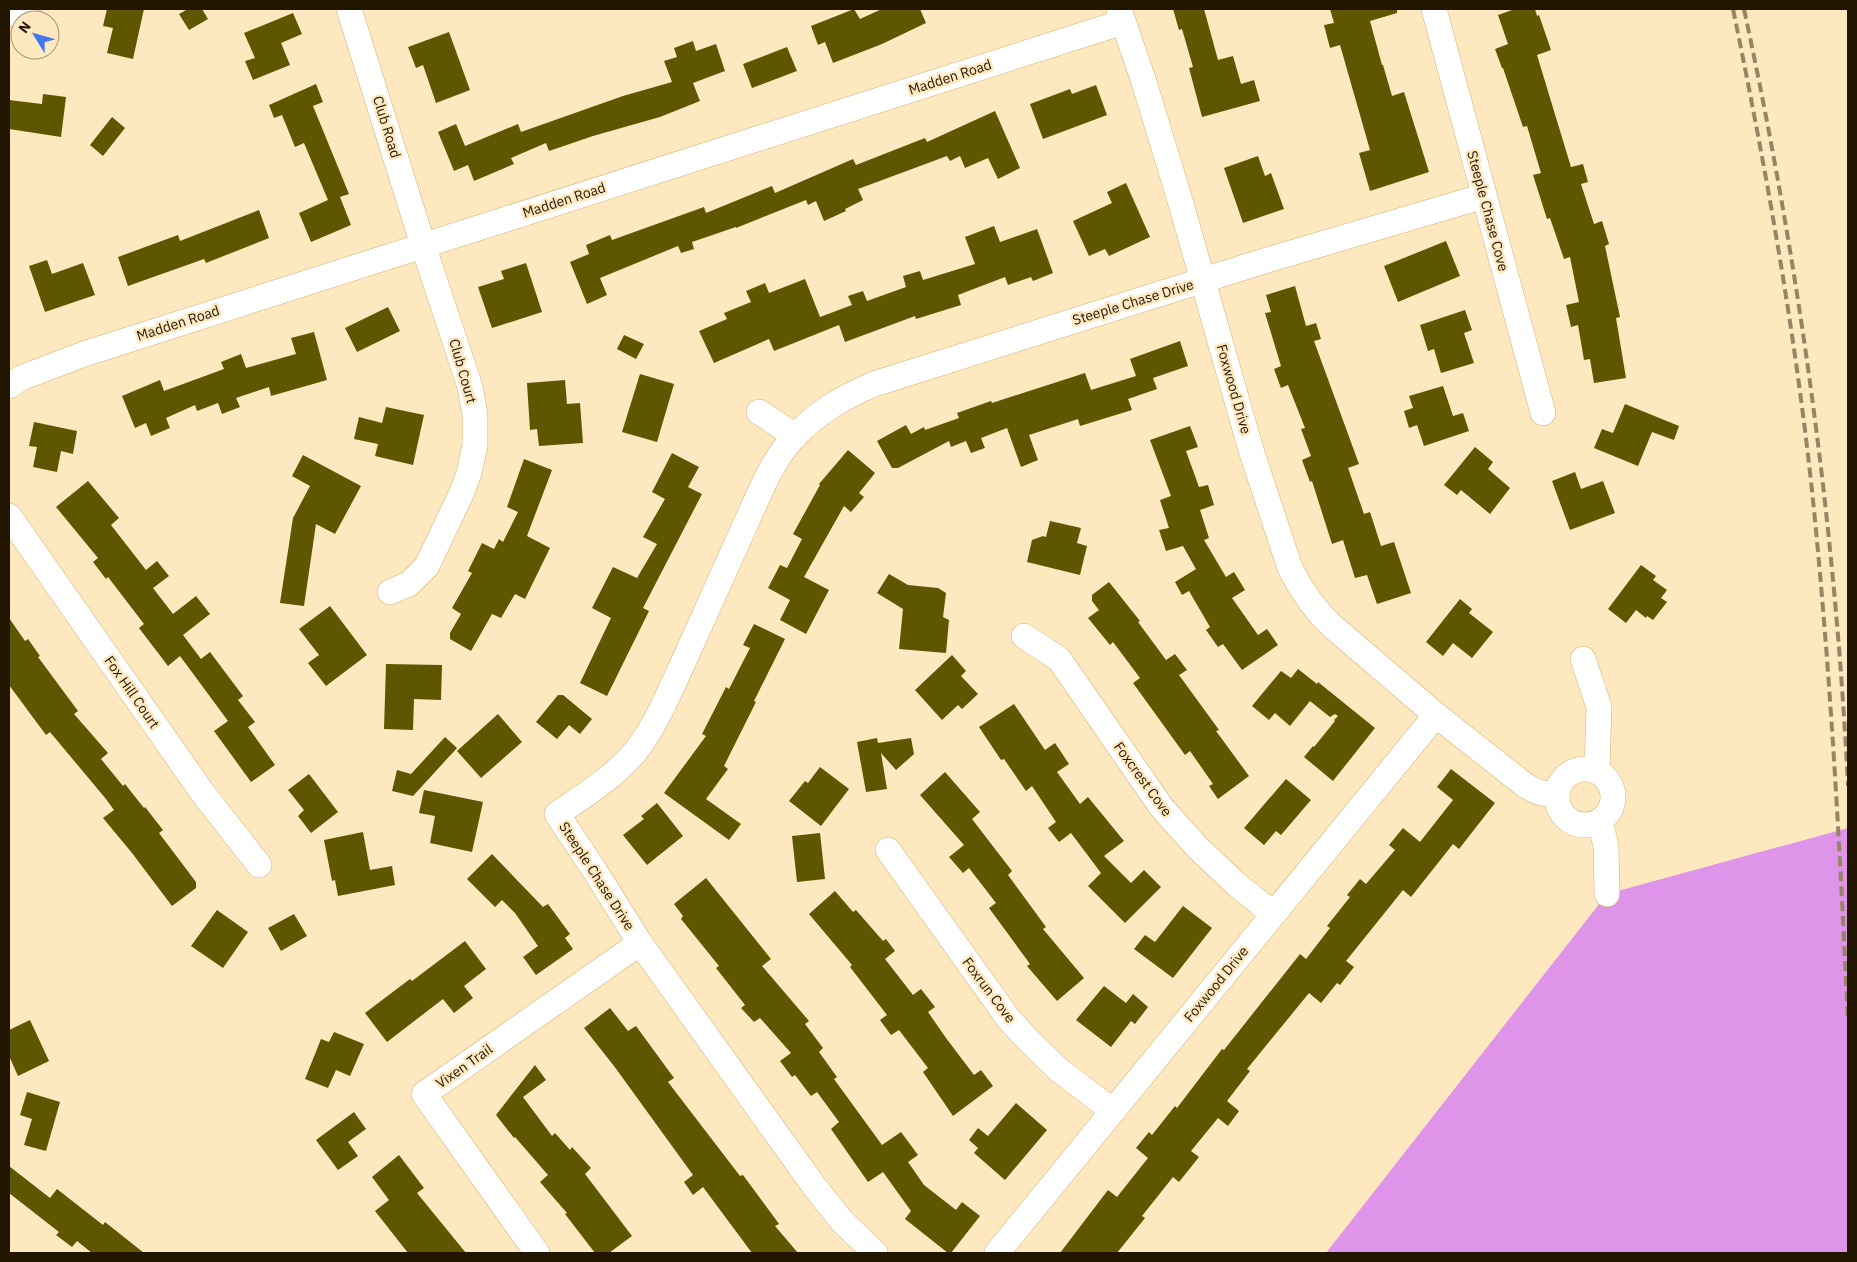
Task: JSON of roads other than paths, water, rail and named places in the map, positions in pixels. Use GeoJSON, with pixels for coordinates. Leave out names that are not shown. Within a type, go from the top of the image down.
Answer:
{"type":"FeatureCollection","features":[{"type":"Feature","properties":{"kind":"street","name":"Club Road"},"geometry":{"type":"LineString","coordinates":[[349,9],[422,245]]}},
{"type":"Feature","properties":{"kind":"street","name":"Steeple Chase Cove"},"geometry":{"type":"LineString","coordinates":[[1434,9],[1542,413]]}},
{"type":"Feature","properties":{"kind":"street","name":"Madden Road"},"geometry":{"type":"LineString","coordinates":[[9,386],[21,378],[84,354],[1121,15]]}},
{"type":"Feature","properties":{"kind":"street","name":"Foxwood Drive"},"geometry":{"type":"LineString","coordinates":[[1121,15],[1144,82],[1251,450],[1290,568],[1299,587],[1317,612],[1436,715],[1526,786],[1538,792],[1557,796]]}},
{"type":"Feature","properties":{"kind":"street","name":"Steeple Chase Drive"},"geometry":{"type":"LineString","coordinates":[[875,1253],[841,1220],[814,1186],[640,943],[557,814],[610,776],[631,757],[644,739],[666,701],[767,476],[795,436],[818,414],[845,396],[874,384],[1203,280],[1484,196]]}},
{"type":"Feature","properties":{"kind":"street","name":"Club Court"},"geometry":{"type":"LineString","coordinates":[[390,592],[409,584],[427,566],[462,492],[469,474],[475,445],[475,416],[470,386],[422,245]]}},
{"type":"Feature","properties":{"kind":"street"},"geometry":{"type":"LineString","coordinates":[[759,412],[795,436]]}},
{"type":"Feature","properties":{"kind":"street","name":"Fox Hill Court"},"geometry":{"type":"LineString","coordinates":[[9,516],[202,792],[259,866]]}},
{"type":"Feature","properties":{"kind":"street","name":"Foxcrest Cove"},"geometry":{"type":"LineString","coordinates":[[1024,636],[1059,659],[1162,808],[1197,847],[1235,883],[1262,905],[1276,911]]}},
{"type":"Feature","properties":{"kind":"street"},"geometry":{"type":"LineString","coordinates":[[1584,658],[1599,708],[1597,771]]}},
{"type":"Feature","properties":{"kind":"street","name":"Foxwood Drive"},"geometry":{"type":"LineString","coordinates":[[996,1253],[1436,715]]}},
{"type":"Feature","properties":{"kind":"street"},"geometry":{"type":"LineString","coordinates":[[1588,768],[1597,771],[1610,784],[1614,797],[1612,807],[1600,821],[1586,825],[1577,824],[1565,816],[1558,806],[1557,796],[1563,779],[1579,769],[1588,768]]}},
{"type":"Feature","properties":{"kind":"street"},"geometry":{"type":"LineString","coordinates":[[1600,821],[1606,846],[1607,894]]}},
{"type":"Feature","properties":{"kind":"street","name":"Foxrun Cove"},"geometry":{"type":"LineString","coordinates":[[888,850],[1008,1018],[1059,1070],[1113,1110]]}},
{"type":"Feature","properties":{"kind":"street","name":"Vixen Trail"},"geometry":{"type":"LineString","coordinates":[[537,1253],[424,1094],[640,943]]}},
{"type":"Feature","properties":{"kind":"railway"},"geometry":{"type":"LineString","coordinates":[[1733,9],[1758,133],[1780,258],[1807,447],[1820,574],[1830,702],[1848,1022]]}},
{"type":"Feature","properties":{"kind":"railway"},"geometry":{"type":"LineString","coordinates":[[1744,9],[1782,201],[1812,395],[1834,590],[1848,786]]}}]}
